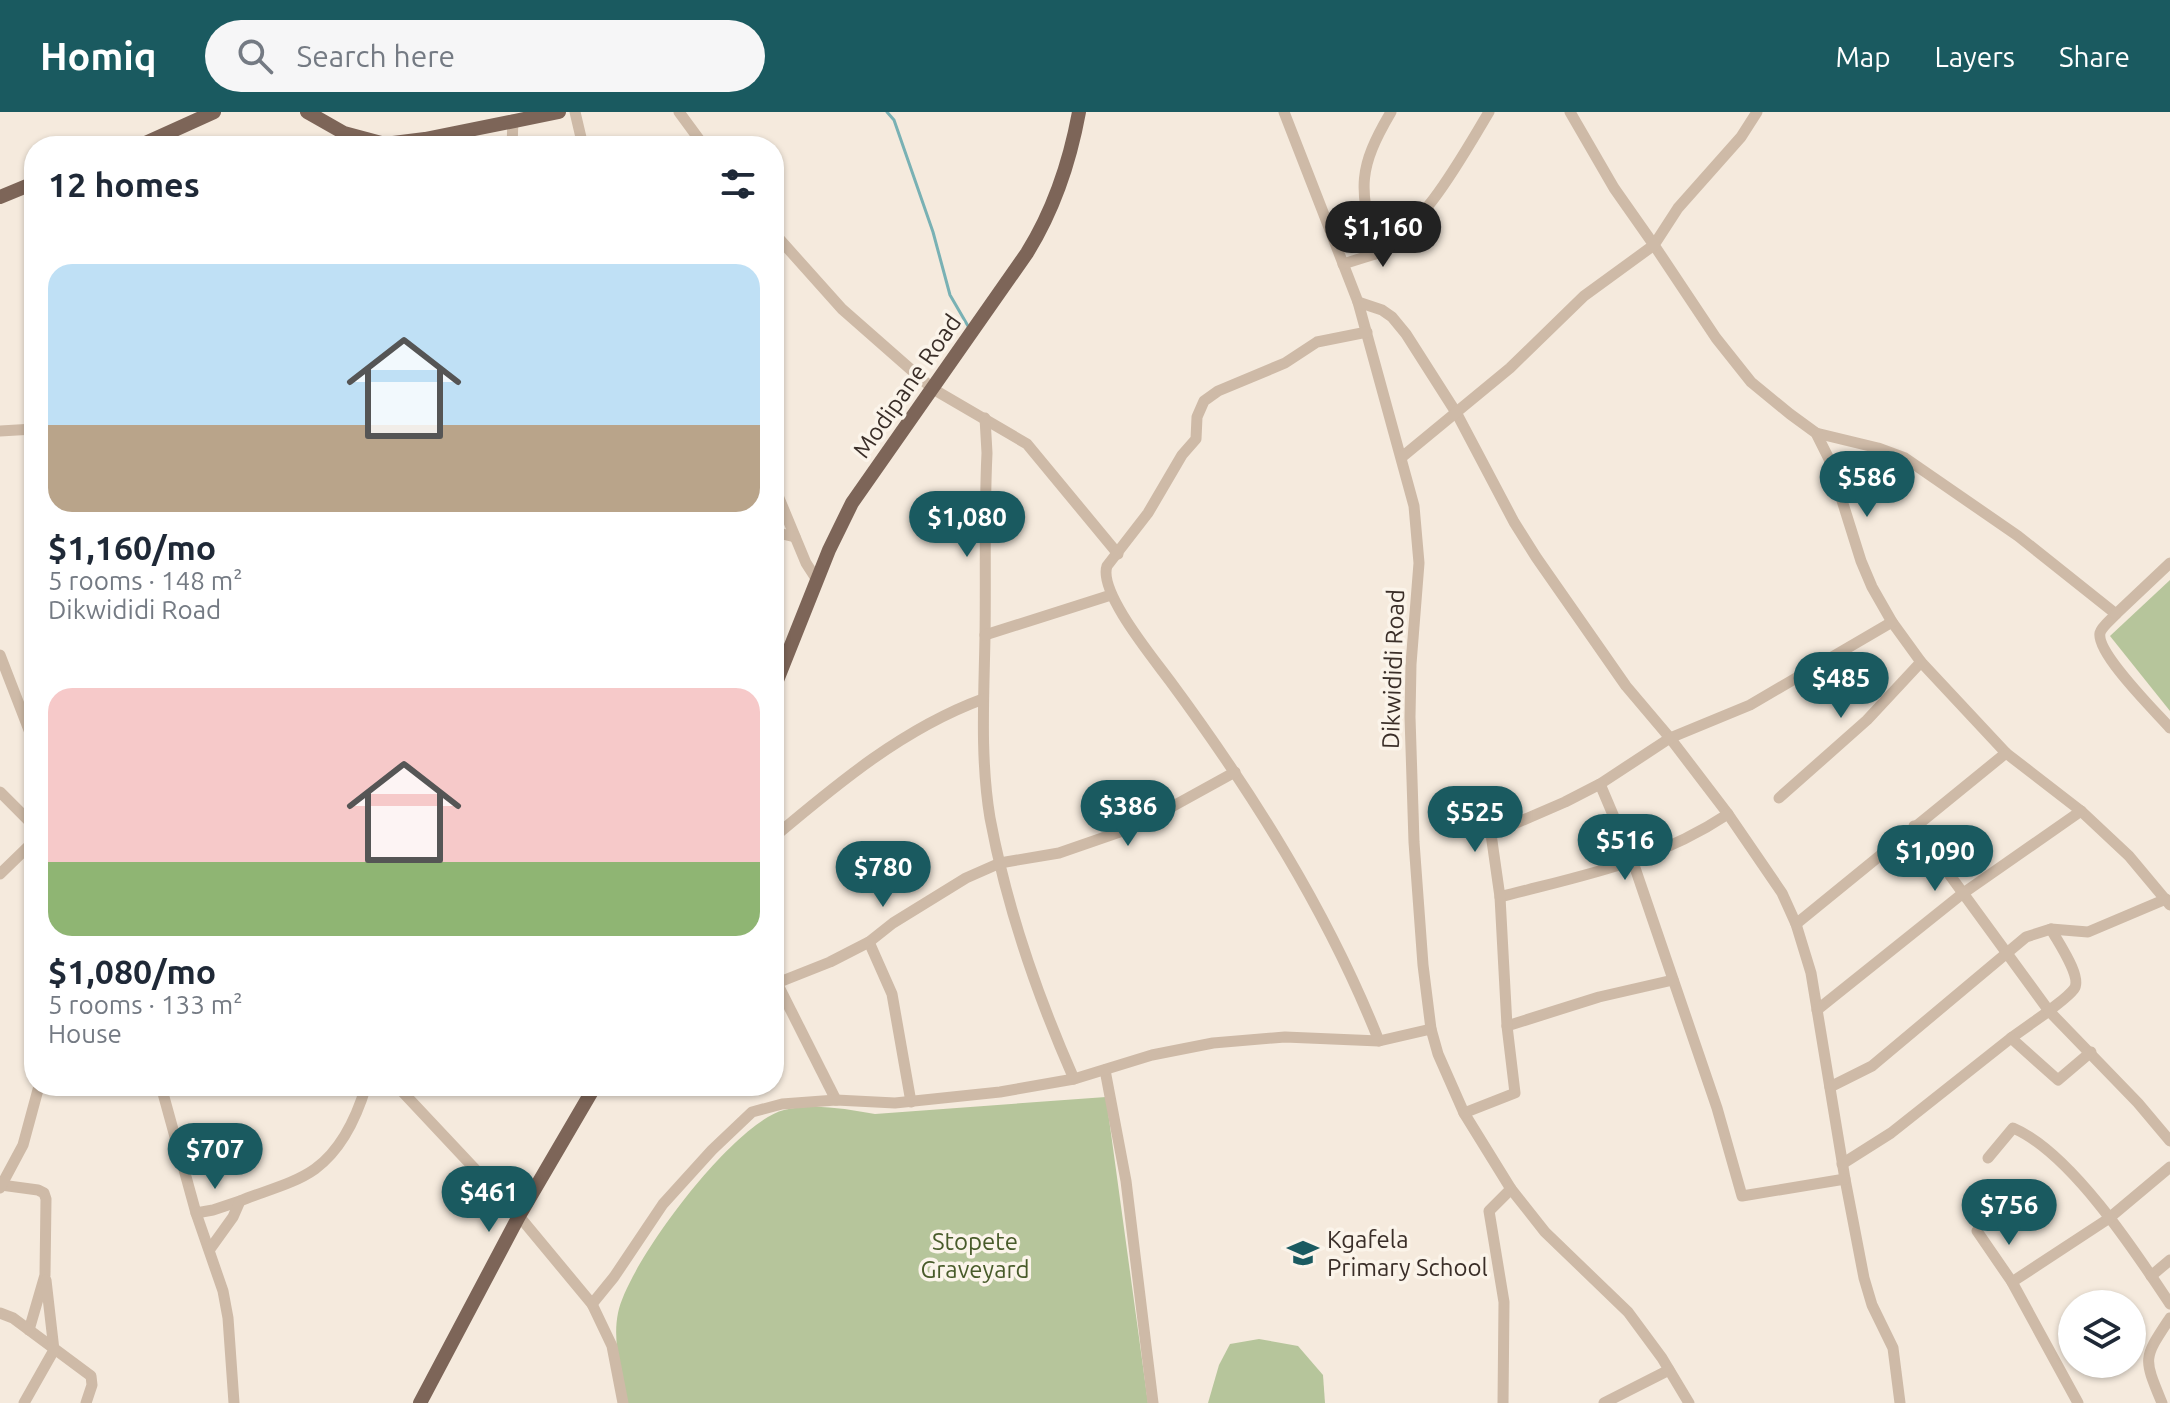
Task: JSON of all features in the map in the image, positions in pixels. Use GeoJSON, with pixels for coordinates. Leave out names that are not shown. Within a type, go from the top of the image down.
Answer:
{"type":"FeatureCollection","features":[{"type":"Feature","properties":{"kind":"main road"},"geometry":{"type":"LineString","coordinates":[[161,136],[214,112]]}},
{"type":"Feature","properties":{"kind":"main road"},"geometry":{"type":"LineString","coordinates":[[307,112],[337,136]]}},
{"type":"Feature","properties":{"kind":"main road","name":"Modipane Road"},"geometry":{"type":"LineString","coordinates":[[784,663],[852,503],[1042,228],[1058,190],[1079,112]]}},
{"type":"Feature","properties":{"kind":"main road"},"geometry":{"type":"LineString","coordinates":[[440,136],[552,113]]}},
{"type":"Feature","properties":{"kind":"main road"},"geometry":{"type":"LineString","coordinates":[[0,197],[24,187]]}},
{"type":"Feature","properties":{"kind":"main road"},"geometry":{"type":"LineString","coordinates":[[420,1403],[519,1216],[589,1096]]}},
{"type":"Feature","properties":{"kind":"street"},"geometry":{"type":"LineString","coordinates":[[575,112],[581,136]]}},
{"type":"Feature","properties":{"kind":"street"},"geometry":{"type":"LineString","coordinates":[[679,112],[697,136]]}},
{"type":"Feature","properties":{"kind":"street","name":"Dikwididi Road"},"geometry":{"type":"LineString","coordinates":[[1284,112],[1358,302],[1383,399],[1402,457],[1419,535],[1411,664],[1411,743],[1421,938],[1431,1029],[1446,1076],[1464,1113],[1511,1189],[1545,1232],[1628,1312],[1689,1403]]}},
{"type":"Feature","properties":{"kind":"street"},"geometry":{"type":"LineString","coordinates":[[1375,254],[1363,178],[1366,160],[1391,112]]}},
{"type":"Feature","properties":{"kind":"street"},"geometry":{"type":"LineString","coordinates":[[1343,264],[1392,245],[1451,175],[1489,112]]}},
{"type":"Feature","properties":{"kind":"street"},"geometry":{"type":"LineString","coordinates":[[1570,112],[1614,188],[1716,338],[1751,382],[1816,433],[1905,458],[2018,536],[2116,614]]}},
{"type":"Feature","properties":{"kind":"street"},"geometry":{"type":"LineString","coordinates":[[1402,457],[1510,368],[1584,296],[1654,245],[1678,208],[1741,137],[1757,112]]}},
{"type":"Feature","properties":{"kind":"street"},"geometry":{"type":"LineString","coordinates":[[512,136],[513,120]]}},
{"type":"Feature","properties":{"kind":"street"},"geometry":{"type":"LineString","coordinates":[[784,244],[842,309],[933,389],[1027,444],[1118,554]]}},
{"type":"Feature","properties":{"kind":"street"},"geometry":{"type":"LineString","coordinates":[[1358,302],[1382,310],[1406,334],[1457,414],[1503,503],[1536,557],[1626,686],[1728,814],[1770,874],[1796,924],[1811,973],[1842,1164],[1868,1292],[1893,1348],[1900,1403]]}},
{"type":"Feature","properties":{"kind":"street"},"geometry":{"type":"LineString","coordinates":[[1367,332],[1317,342],[1285,363],[1218,391],[1204,401],[1197,417],[1196,439],[1182,455],[1148,513],[1107,566],[1105,573],[1111,595],[1235,772],[1302,882],[1342,958],[1379,1041]]}},
{"type":"Feature","properties":{"kind":"street"},"geometry":{"type":"LineString","coordinates":[[985,418],[983,699],[985,774],[990,817],[1000,863],[1041,1003],[1074,1079]]}},
{"type":"Feature","properties":{"kind":"street"},"geometry":{"type":"LineString","coordinates":[[0,431],[24,430]]}},
{"type":"Feature","properties":{"kind":"street"},"geometry":{"type":"LineString","coordinates":[[1816,433],[1829,459],[1861,561],[1892,622],[1921,662],[2006,753],[2081,811],[2136,863],[2168,902],[2088,932],[2051,929],[2026,937],[1944,1009],[1872,1066],[1830,1087]]}},
{"type":"Feature","properties":{"kind":"street"},"geometry":{"type":"LineString","coordinates":[[784,510],[817,580]]}},
{"type":"Feature","properties":{"kind":"street"},"geometry":{"type":"LineString","coordinates":[[784,534],[795,537]]}},
{"type":"Feature","properties":{"kind":"street"},"geometry":{"type":"LineString","coordinates":[[2170,563],[2102,628],[2099,637],[2105,653],[2170,728]]}},
{"type":"Feature","properties":{"kind":"street"},"geometry":{"type":"LineString","coordinates":[[985,635],[1111,595]]}},
{"type":"Feature","properties":{"kind":"street"},"geometry":{"type":"LineString","coordinates":[[1464,1113],[1515,1093],[1507,1026],[1500,897],[1491,834],[1600,784],[1670,738],[1750,705],[1892,622]]}},
{"type":"Feature","properties":{"kind":"street"},"geometry":{"type":"LineString","coordinates":[[0,655],[24,717]]}},
{"type":"Feature","properties":{"kind":"street"},"geometry":{"type":"LineString","coordinates":[[1779,798],[1867,720],[1921,662]]}},
{"type":"Feature","properties":{"kind":"street"},"geometry":{"type":"LineString","coordinates":[[784,829],[901,739],[983,699]]}},
{"type":"Feature","properties":{"kind":"street"},"geometry":{"type":"LineString","coordinates":[[1796,924],[2006,753]]}},
{"type":"Feature","properties":{"kind":"street"},"geometry":{"type":"LineString","coordinates":[[784,978],[830,962],[869,942],[966,878],[1000,863],[1059,853],[1137,826],[1235,772]]}},
{"type":"Feature","properties":{"kind":"street"},"geometry":{"type":"LineString","coordinates":[[1600,784],[1633,862],[1717,1108],[1742,1196],[1845,1179]]}},
{"type":"Feature","properties":{"kind":"street"},"geometry":{"type":"LineString","coordinates":[[0,792],[24,816]]}},
{"type":"Feature","properties":{"kind":"street"},"geometry":{"type":"LineString","coordinates":[[1817,1010],[1962,894],[2081,811]]}},
{"type":"Feature","properties":{"kind":"street"},"geometry":{"type":"LineString","coordinates":[[1500,897],[1633,862],[1684,841],[1728,814]]}},
{"type":"Feature","properties":{"kind":"street"},"geometry":{"type":"LineString","coordinates":[[1914,826],[2049,1011],[2091,1052],[2170,1141]]}},
{"type":"Feature","properties":{"kind":"street"},"geometry":{"type":"LineString","coordinates":[[0,874],[24,851]]}},
{"type":"Feature","properties":{"kind":"street"},"geometry":{"type":"LineString","coordinates":[[1842,1164],[1891,1133],[2076,988],[2075,972],[2051,929]]}},
{"type":"Feature","properties":{"kind":"street"},"geometry":{"type":"LineString","coordinates":[[869,942],[892,994],[911,1102]]}},
{"type":"Feature","properties":{"kind":"street"},"geometry":{"type":"LineString","coordinates":[[1507,1026],[1599,997],[1673,980]]}},
{"type":"Feature","properties":{"kind":"street"},"geometry":{"type":"LineString","coordinates":[[784,997],[836,1100]]}},
{"type":"Feature","properties":{"kind":"street"},"geometry":{"type":"LineString","coordinates":[[592,1304],[663,1204],[752,1112],[782,1104],[836,1100],[911,1102],[1000,1092],[1074,1079],[1152,1055],[1213,1043],[1285,1037],[1379,1041],[1431,1029]]}},
{"type":"Feature","properties":{"kind":"street"},"geometry":{"type":"LineString","coordinates":[[2011,1038],[2058,1080],[2091,1052]]}},
{"type":"Feature","properties":{"kind":"street"},"geometry":{"type":"LineString","coordinates":[[1105,1070],[1126,1181],[1153,1403]]}},
{"type":"Feature","properties":{"kind":"street"},"geometry":{"type":"LineString","coordinates":[[24,1403],[54,1350],[45,1275],[46,1199],[44,1193],[1,1186],[23,1145],[36,1096]]}},
{"type":"Feature","properties":{"kind":"street"},"geometry":{"type":"LineString","coordinates":[[164,1096],[228,1318],[234,1403]]}},
{"type":"Feature","properties":{"kind":"street"},"geometry":{"type":"LineString","coordinates":[[196,1213],[240,1201],[315,1169],[342,1138],[359,1112],[363,1096]]}},
{"type":"Feature","properties":{"kind":"street"},"geometry":{"type":"LineString","coordinates":[[406,1096],[519,1216],[592,1304],[612,1346],[623,1403]]}},
{"type":"Feature","properties":{"kind":"street"},"geometry":{"type":"LineString","coordinates":[[1988,1158],[2010,1128],[2015,1128],[2063,1162],[2170,1304]]}},
{"type":"Feature","properties":{"kind":"street"},"geometry":{"type":"LineString","coordinates":[[2012,1282],[2108,1219],[2170,1167]]}},
{"type":"Feature","properties":{"kind":"street"},"geometry":{"type":"LineString","coordinates":[[1503,1403],[1504,1302],[1489,1211],[1511,1189]]}},
{"type":"Feature","properties":{"kind":"street"},"geometry":{"type":"LineString","coordinates":[[210,1249],[233,1217],[240,1201]]}},
{"type":"Feature","properties":{"kind":"street"},"geometry":{"type":"LineString","coordinates":[[1977,1231],[2012,1282],[2078,1403]]}},
{"type":"Feature","properties":{"kind":"street"},"geometry":{"type":"LineString","coordinates":[[2151,1276],[2170,1260]]}},
{"type":"Feature","properties":{"kind":"street"},"geometry":{"type":"LineString","coordinates":[[29,1330],[45,1275]]}},
{"type":"Feature","properties":{"kind":"street"},"geometry":{"type":"LineString","coordinates":[[0,1313],[13,1318],[91,1376],[92,1385],[86,1403]]}},
{"type":"Feature","properties":{"kind":"street"},"geometry":{"type":"LineString","coordinates":[[2162,1403],[2147,1368],[2147,1357],[2170,1318]]}},
{"type":"Feature","properties":{"kind":"street"},"geometry":{"type":"LineString","coordinates":[[1604,1403],[1669,1370]]}},
{"type":"Feature","properties":{"kind":"green space"},"geometry":{"type":"Polygon","coordinates":[[[2170,580],[2170,711],[2110,636],[2170,580]]]}},
{"type":"Feature","properties":{"kind":"green space","name":"Stopete Graveyard"},"geometry":{"type":"Polygon","coordinates":[[[1106,1097],[1148,1403],[628,1403],[616,1335],[618,1313],[626,1290],[641,1262],[686,1197],[738,1140],[763,1120],[784,1110],[806,1107],[875,1114],[1106,1097]]]}},
{"type":"Feature","properties":{"kind":"green space"},"geometry":{"type":"Polygon","coordinates":[[[1259,1339],[1298,1346],[1323,1375],[1325,1403],[1208,1403],[1219,1365],[1230,1344],[1259,1339]]]}},
{"type":"Feature","properties":{"kind":"waterway"},"geometry":{"type":"LineString","coordinates":[[887,112],[894,120],[933,232],[950,295],[968,326]]}},
{"type":"Feature","properties":{"kind":"place","name":"Kgafela Primary School"},"geometry":{"type":"Point","coordinates":[1303,1253]}}]}
